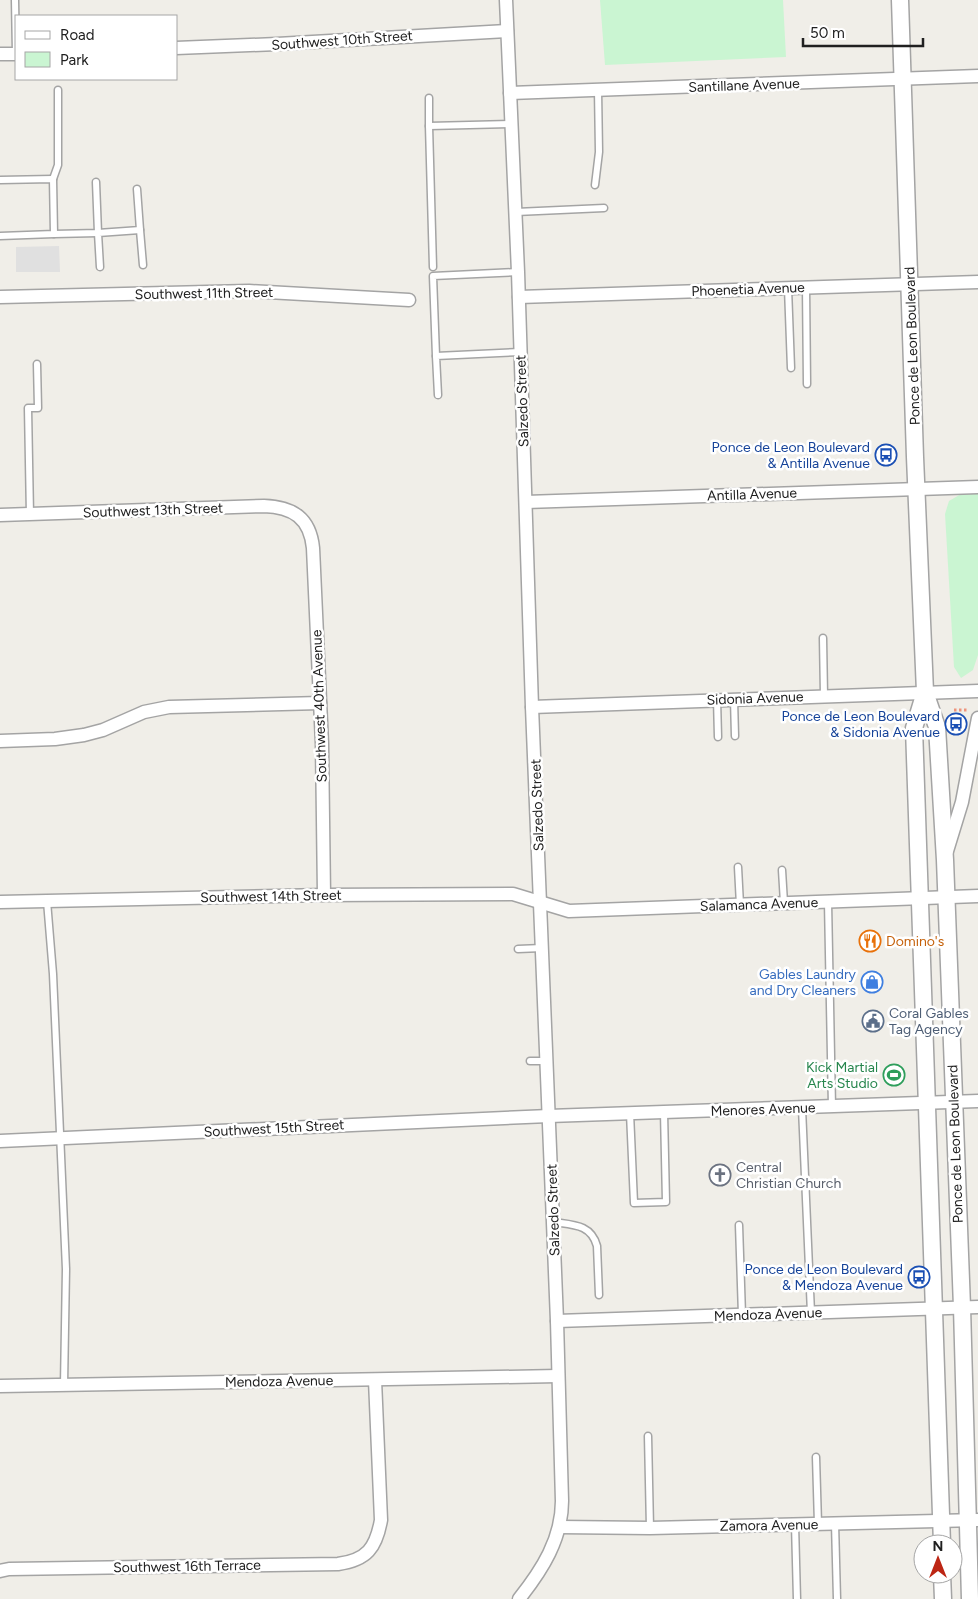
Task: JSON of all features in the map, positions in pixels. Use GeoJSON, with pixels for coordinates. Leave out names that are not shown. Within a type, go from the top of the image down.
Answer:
{"type":"FeatureCollection","features":[{"type":"Feature","properties":{"kind":"street","name":"Salzedo Street"},"geometry":{"type":"LineString","coordinates":[[506,0],[516,212],[532,707],[557,1321],[562,1501],[560,1527],[550,1553],[533,1581],[519,1599]]}},
{"type":"Feature","properties":{"kind":"street","name":"Ponce de Leon Boulevard"},"geometry":{"type":"LineString","coordinates":[[900,0],[916,488],[925,692],[938,727],[945,860],[953,1102],[973,1520],[970,1599]]}},
{"type":"Feature","properties":{"kind":"street","name":"Southwest 10th Street"},"geometry":{"type":"LineString","coordinates":[[178,48],[271,45],[507,31]]}},
{"type":"Feature","properties":{"kind":"street"},"geometry":{"type":"LineString","coordinates":[[0,54],[15,54]]}},
{"type":"Feature","properties":{"kind":"street","name":"Santillane Avenue"},"geometry":{"type":"LineString","coordinates":[[510,93],[978,76]]}},
{"type":"Feature","properties":{"kind":"street","name":"Phoenetia Avenue"},"geometry":{"type":"LineString","coordinates":[[519,297],[978,282]]}},
{"type":"Feature","properties":{"kind":"street","name":"Southwest 11th Street"},"geometry":{"type":"LineString","coordinates":[[0,297],[249,290],[409,300]]}},
{"type":"Feature","properties":{"kind":"street","name":"Antilla Avenue"},"geometry":{"type":"LineString","coordinates":[[526,502],[978,486]]}},
{"type":"Feature","properties":{"kind":"street","name":"Southwest 13th Street"},"geometry":{"type":"LineString","coordinates":[[0,515],[264,506],[283,508],[303,519]]}},
{"type":"Feature","properties":{"kind":"street","name":"Southwest 40th Avenue"},"geometry":{"type":"LineString","coordinates":[[303,519],[310,530],[312,538],[320,703],[324,895]]}},
{"type":"Feature","properties":{"kind":"street","name":"Sidonia Avenue"},"geometry":{"type":"LineString","coordinates":[[532,707],[734,698],[978,691]]}},
{"type":"Feature","properties":{"kind":"street","name":"Ponce de Leon Boulevard"},"geometry":{"type":"LineString","coordinates":[[925,692],[914,728],[942,1534]]}},
{"type":"Feature","properties":{"kind":"street"},"geometry":{"type":"LineString","coordinates":[[0,741],[55,739],[84,735],[103,730],[144,712],[169,706],[320,703]]}},
{"type":"Feature","properties":{"kind":"street"},"geometry":{"type":"LineString","coordinates":[[945,860],[962,802],[975,714]]}},
{"type":"Feature","properties":{"kind":"street","name":"Southwest 14th Street"},"geometry":{"type":"LineString","coordinates":[[0,902],[324,895],[513,894],[540,902]]}},
{"type":"Feature","properties":{"kind":"street","name":"Salamanca Avenue"},"geometry":{"type":"LineString","coordinates":[[540,902],[569,911],[978,896]]}},
{"type":"Feature","properties":{"kind":"street","name":"Menores Avenue"},"geometry":{"type":"LineString","coordinates":[[549,1116],[978,1101]]}},
{"type":"Feature","properties":{"kind":"street","name":"Southwest 15th Street"},"geometry":{"type":"LineString","coordinates":[[0,1141],[549,1116]]}},
{"type":"Feature","properties":{"kind":"street","name":"Mendoza Avenue"},"geometry":{"type":"LineString","coordinates":[[557,1321],[978,1307]]}},
{"type":"Feature","properties":{"kind":"street","name":"Mendoza Avenue"},"geometry":{"type":"LineString","coordinates":[[0,1386],[558,1376]]}},
{"type":"Feature","properties":{"kind":"street","name":"Southwest 16th Terrace"},"geometry":{"type":"LineString","coordinates":[[0,1571],[9,1569],[338,1564],[356,1559],[371,1550],[376,1541],[380,1520],[375,1380]]}},
{"type":"Feature","properties":{"kind":"street","name":"Zamora Avenue"},"geometry":{"type":"LineString","coordinates":[[560,1527],[650,1528],[973,1520]]}},
{"type":"Feature","properties":{"kind":"street"},"geometry":{"type":"LineString","coordinates":[[942,1584],[943,1599]]}},
{"type":"Feature","properties":{"kind":"lane"},"geometry":{"type":"LineString","coordinates":[[14,0],[15,27]]}},
{"type":"Feature","properties":{"kind":"lane"},"geometry":{"type":"LineString","coordinates":[[54,234],[53,179],[58,165],[58,90]]}},
{"type":"Feature","properties":{"kind":"lane"},"geometry":{"type":"LineString","coordinates":[[595,185],[599,152],[598,90]]}},
{"type":"Feature","properties":{"kind":"lane"},"geometry":{"type":"LineString","coordinates":[[429,98],[434,267]]}},
{"type":"Feature","properties":{"kind":"lane"},"geometry":{"type":"LineString","coordinates":[[429,126],[511,124]]}},
{"type":"Feature","properties":{"kind":"lane"},"geometry":{"type":"LineString","coordinates":[[0,180],[53,179]]}},
{"type":"Feature","properties":{"kind":"lane"},"geometry":{"type":"LineString","coordinates":[[96,182],[100,267]]}},
{"type":"Feature","properties":{"kind":"lane"},"geometry":{"type":"LineString","coordinates":[[137,189],[142,265]]}},
{"type":"Feature","properties":{"kind":"lane"},"geometry":{"type":"LineString","coordinates":[[516,212],[604,208]]}},
{"type":"Feature","properties":{"kind":"lane"},"geometry":{"type":"LineString","coordinates":[[0,236],[140,230]]}},
{"type":"Feature","properties":{"kind":"lane"},"geometry":{"type":"LineString","coordinates":[[438,395],[433,276],[518,272]]}},
{"type":"Feature","properties":{"kind":"lane"},"geometry":{"type":"LineString","coordinates":[[806,287],[807,384]]}},
{"type":"Feature","properties":{"kind":"lane"},"geometry":{"type":"LineString","coordinates":[[788,288],[791,368]]}},
{"type":"Feature","properties":{"kind":"lane"},"geometry":{"type":"LineString","coordinates":[[436,356],[521,352]]}},
{"type":"Feature","properties":{"kind":"lane"},"geometry":{"type":"LineString","coordinates":[[30,515],[28,408],[38,408],[37,364]]}},
{"type":"Feature","properties":{"kind":"lane"},"geometry":{"type":"LineString","coordinates":[[823,638],[824,696]]}},
{"type":"Feature","properties":{"kind":"lane"},"geometry":{"type":"LineString","coordinates":[[734,698],[735,736]]}},
{"type":"Feature","properties":{"kind":"lane"},"geometry":{"type":"LineString","coordinates":[[716,699],[718,737]]}},
{"type":"Feature","properties":{"kind":"lane"},"geometry":{"type":"LineString","coordinates":[[738,867],[740,905]]}},
{"type":"Feature","properties":{"kind":"lane"},"geometry":{"type":"LineString","coordinates":[[782,870],[784,903]]}},
{"type":"Feature","properties":{"kind":"lane"},"geometry":{"type":"LineString","coordinates":[[47,901],[53,974],[66,1269],[64,1384]]}},
{"type":"Feature","properties":{"kind":"lane"},"geometry":{"type":"LineString","coordinates":[[828,902],[832,1106]]}},
{"type":"Feature","properties":{"kind":"lane"},"geometry":{"type":"LineString","coordinates":[[518,949],[542,948]]}},
{"type":"Feature","properties":{"kind":"lane"},"geometry":{"type":"LineString","coordinates":[[530,1061],[546,1061]]}},
{"type":"Feature","properties":{"kind":"lane"},"geometry":{"type":"LineString","coordinates":[[802,1108],[811,1313]]}},
{"type":"Feature","properties":{"kind":"lane"},"geometry":{"type":"LineString","coordinates":[[630,1113],[634,1203],[666,1202],[664,1112]]}},
{"type":"Feature","properties":{"kind":"lane"},"geometry":{"type":"LineString","coordinates":[[553,1222],[582,1227],[595,1238],[599,1295]]}},
{"type":"Feature","properties":{"kind":"lane"},"geometry":{"type":"LineString","coordinates":[[739,1224],[742,1315]]}},
{"type":"Feature","properties":{"kind":"lane"},"geometry":{"type":"LineString","coordinates":[[648,1436],[650,1528]]}},
{"type":"Feature","properties":{"kind":"lane"},"geometry":{"type":"LineString","coordinates":[[816,1456],[818,1524]]}},
{"type":"Feature","properties":{"kind":"lane"},"geometry":{"type":"LineString","coordinates":[[835,1523],[837,1599]]}},
{"type":"Feature","properties":{"kind":"lane"},"geometry":{"type":"LineString","coordinates":[[795,1524],[797,1599]]}},
{"type":"Feature","properties":{"kind":"path"},"geometry":{"type":"LineString","coordinates":[[956,709],[975,714]]}},
{"type":"Feature","properties":{"kind":"green space"},"geometry":{"type":"Polygon","coordinates":[[[600,0],[783,0],[786,57],[605,65],[600,0]]]}},
{"type":"Feature","properties":{"kind":"green space"},"geometry":{"type":"Polygon","coordinates":[[[961,494],[978,494],[978,655],[973,670],[961,678],[954,667],[945,514],[949,501],[961,494]]]}},
{"type":"Feature","properties":{"kind":"shaded area"},"geometry":{"type":"Polygon","coordinates":[[[59,246],[60,272],[16,272],[16,247],[59,246]]]}},
{"type":"Feature","properties":{"kind":"place","name":"Ponce de Leon Boulevard & Antilla Avenue"},"geometry":{"type":"Point","coordinates":[886,455]}},
{"type":"Feature","properties":{"kind":"place","name":"Ponce de Leon Boulevard & Sidonia Avenue"},"geometry":{"type":"Point","coordinates":[956,724]}},
{"type":"Feature","properties":{"kind":"place","name":"Domino's"},"geometry":{"type":"Point","coordinates":[870,941]}},
{"type":"Feature","properties":{"kind":"place","name":"Gables Laundry and Dry Cleaners"},"geometry":{"type":"Point","coordinates":[872,982]}},
{"type":"Feature","properties":{"kind":"place","name":"Coral Gables Tag Agency"},"geometry":{"type":"Point","coordinates":[873,1021]}},
{"type":"Feature","properties":{"kind":"place","name":"Kick Martial Arts Studio"},"geometry":{"type":"Point","coordinates":[894,1075]}},
{"type":"Feature","properties":{"kind":"place","name":"Central Christian Church"},"geometry":{"type":"Point","coordinates":[720,1175]}},
{"type":"Feature","properties":{"kind":"place","name":"Ponce de Leon Boulevard & Mendoza Avenue"},"geometry":{"type":"Point","coordinates":[919,1277]}}]}
